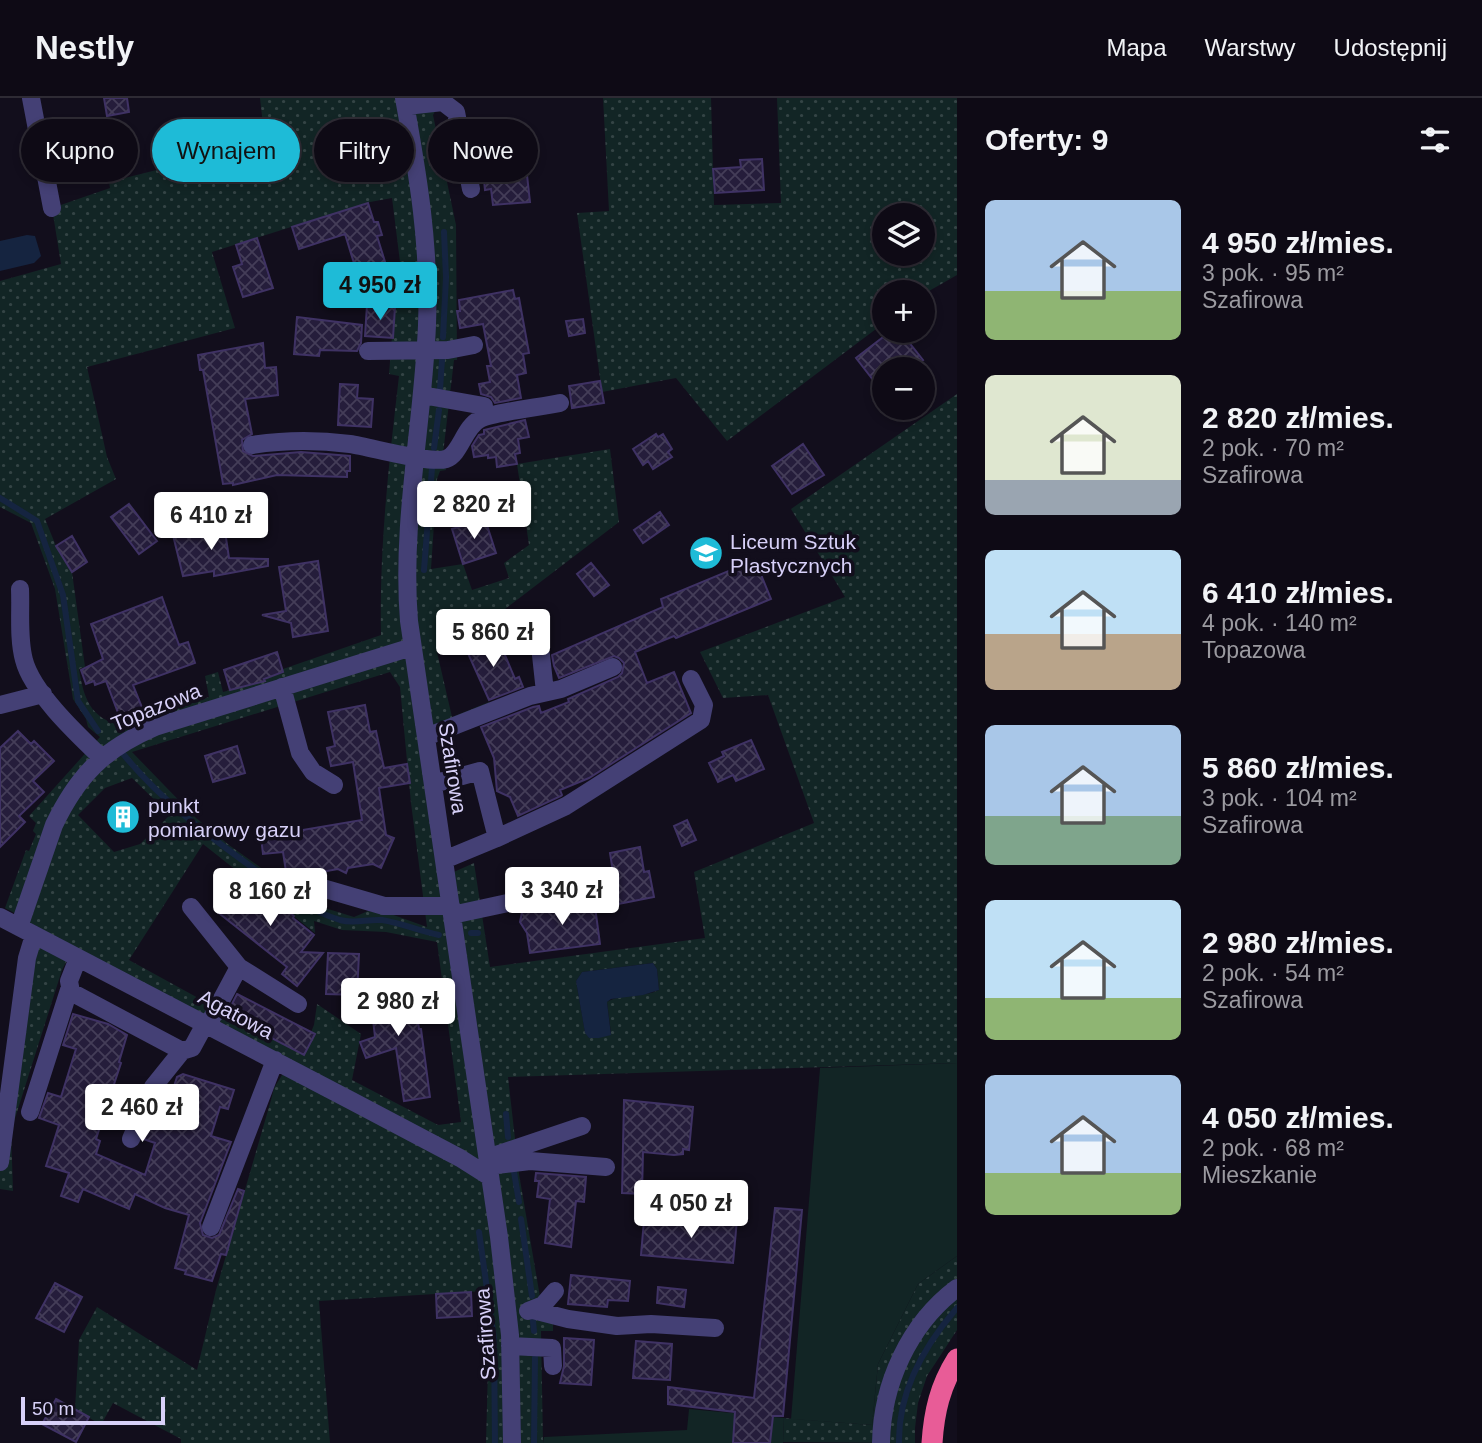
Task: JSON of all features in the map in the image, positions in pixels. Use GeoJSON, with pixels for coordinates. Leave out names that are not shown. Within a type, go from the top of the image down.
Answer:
{"type":"FeatureCollection","features":[{"type":"Feature","properties":{"kind":"highway"},"geometry":{"type":"LineString","coordinates":[[932,1443],[935,1408],[940,1391],[957,1359]]}},
{"type":"Feature","properties":{"kind":"street"},"geometry":{"type":"LineString","coordinates":[[32,98],[52,208]]}},
{"type":"Feature","properties":{"kind":"street"},"geometry":{"type":"LineString","coordinates":[[405,102],[443,102],[456,112],[471,189]]}},
{"type":"Feature","properties":{"kind":"street","name":"Szafirowa"},"geometry":{"type":"LineString","coordinates":[[405,102],[426,229],[428,274],[422,395],[406,547],[407,593],[412,647],[508,1311],[512,1443]]}},
{"type":"Feature","properties":{"kind":"street"},"geometry":{"type":"LineString","coordinates":[[368,351],[457,349],[474,345]]}},
{"type":"Feature","properties":{"kind":"street"},"geometry":{"type":"LineString","coordinates":[[422,395],[484,407]]}},
{"type":"Feature","properties":{"kind":"street"},"geometry":{"type":"LineString","coordinates":[[253,445],[279,441],[347,444],[416,458],[444,460],[454,453],[470,428],[484,417],[560,404]]}},
{"type":"Feature","properties":{"kind":"street"},"geometry":{"type":"LineString","coordinates":[[20,589],[23,659],[43,694],[77,734],[102,758]]}},
{"type":"Feature","properties":{"kind":"street","name":"Topazowa"},"geometry":{"type":"LineString","coordinates":[[27,931],[54,825],[83,779],[102,758],[122,742],[155,727],[412,647]]}},
{"type":"Feature","properties":{"kind":"street"},"geometry":{"type":"LineString","coordinates":[[541,655],[545,692]]}},
{"type":"Feature","properties":{"kind":"street"},"geometry":{"type":"LineString","coordinates":[[426,737],[530,696],[561,689],[613,667]]}},
{"type":"Feature","properties":{"kind":"street"},"geometry":{"type":"LineString","coordinates":[[444,860],[566,806],[696,724],[702,717],[704,705],[691,679]]}},
{"type":"Feature","properties":{"kind":"street"},"geometry":{"type":"LineString","coordinates":[[282,687],[299,753],[313,772],[334,785]]}},
{"type":"Feature","properties":{"kind":"street"},"geometry":{"type":"LineString","coordinates":[[0,705],[43,694]]}},
{"type":"Feature","properties":{"kind":"street"},"geometry":{"type":"LineString","coordinates":[[433,784],[480,771],[497,838]]}},
{"type":"Feature","properties":{"kind":"street"},"geometry":{"type":"LineString","coordinates":[[312,884],[384,906],[452,910],[582,887]]}},
{"type":"Feature","properties":{"kind":"street"},"geometry":{"type":"LineString","coordinates":[[191,907],[239,967],[298,1004]]}},
{"type":"Feature","properties":{"kind":"street","name":"Agatowa"},"geometry":{"type":"LineString","coordinates":[[0,917],[460,1158],[488,1167]]}},
{"type":"Feature","properties":{"kind":"street"},"geometry":{"type":"LineString","coordinates":[[0,1162],[24,979],[27,931]]}},
{"type":"Feature","properties":{"kind":"street"},"geometry":{"type":"LineString","coordinates":[[30,1112],[78,958]]}},
{"type":"Feature","properties":{"kind":"street"},"geometry":{"type":"LineString","coordinates":[[131,1139],[153,1087],[182,1051],[192,1048],[239,967]]}},
{"type":"Feature","properties":{"kind":"street"},"geometry":{"type":"LineString","coordinates":[[69,990],[182,1051]]}},
{"type":"Feature","properties":{"kind":"street"},"geometry":{"type":"LineString","coordinates":[[211,1227],[275,1060]]}},
{"type":"Feature","properties":{"kind":"street"},"geometry":{"type":"LineString","coordinates":[[488,1167],[582,1126]]}},
{"type":"Feature","properties":{"kind":"street"},"geometry":{"type":"LineString","coordinates":[[488,1167],[530,1161],[606,1167]]}},
{"type":"Feature","properties":{"kind":"street"},"geometry":{"type":"LineString","coordinates":[[881,1443],[886,1398],[900,1360],[926,1317],[957,1288]]}},
{"type":"Feature","properties":{"kind":"street"},"geometry":{"type":"LineString","coordinates":[[533,1310],[543,1305],[555,1291]]}},
{"type":"Feature","properties":{"kind":"street"},"geometry":{"type":"LineString","coordinates":[[508,1311],[533,1310],[568,1319],[617,1326],[652,1324],[715,1328]]}},
{"type":"Feature","properties":{"kind":"street"},"geometry":{"type":"LineString","coordinates":[[510,1346],[552,1348],[553,1366]]}},
{"type":"Feature","properties":{"kind":"green space"},"geometry":{"type":"Polygon","coordinates":[[[260,98],[429,98],[437,108],[434,119],[428,119],[428,182],[447,182],[456,225],[457,360],[454,360],[443,454],[446,470],[440,471],[437,479],[431,569],[463,564],[472,590],[509,578],[504,563],[529,545],[517,464],[610,449],[619,522],[492,619],[437,652],[452,717],[489,702],[493,711],[426,738],[447,875],[474,863],[490,967],[705,938],[694,872],[814,823],[768,695],[723,698],[700,652],[845,597],[791,509],[919,420],[935,420],[935,409],[957,394],[957,1063],[508,1077],[519,1174],[540,1297],[553,1316],[553,1331],[541,1331],[543,1443],[486,1443],[489,1329],[485,1291],[319,1301],[330,1443],[181,1443],[181,1439],[113,1403],[101,1425],[75,1409],[79,1340],[97,1307],[197,1370],[216,1290],[274,1088],[287,1067],[70,954],[62,970],[11,1131],[13,1191],[0,1189],[0,1162],[27,958],[22,917],[5,908],[26,850],[29,851],[36,834],[33,831],[36,823],[29,816],[100,737],[88,727],[73,699],[55,589],[31,523],[0,507],[0,281],[61,264],[52,208],[110,188],[109,182],[138,182],[138,175],[152,171],[152,182],[300,182],[300,119],[262,119],[260,98]],[[392,198],[370,202],[212,252],[235,328],[87,367],[107,457],[116,479],[45,519],[56,546],[72,572],[85,667],[79,669],[83,689],[90,706],[102,718],[122,726],[209,697],[205,676],[218,672],[223,692],[265,681],[264,679],[283,673],[283,669],[381,635],[383,537],[399,376],[389,374],[395,299],[400,299],[401,270],[392,198]],[[390,672],[132,752],[196,818],[312,904],[354,917],[368,911],[388,913],[427,927],[400,687],[390,672]],[[132,778],[105,788],[78,815],[114,852],[140,844],[170,815],[132,778]],[[203,844],[129,960],[231,1016],[314,1034],[311,1032],[317,1004],[361,1034],[352,1080],[438,1125],[461,1122],[437,942],[386,932],[342,930],[314,921],[315,933],[203,844]],[[653,963],[582,972],[576,981],[585,1032],[589,1038],[611,1033],[607,1002],[619,997],[659,990],[657,969],[653,963]]]}},
{"type":"Feature","properties":{"kind":"green space"},"geometry":{"type":"Polygon","coordinates":[[[603,98],[711,98],[714,205],[781,203],[777,98],[957,98],[957,275],[935,288],[935,280],[872,280],[872,332],[727,441],[676,378],[602,392],[577,213],[609,211],[603,98]]]}},
{"type":"Feature","properties":{"kind":"green space"},"geometry":{"type":"Polygon","coordinates":[[[957,1063],[957,1256],[918,1284],[878,1364],[872,1425],[791,1419],[820,1068],[957,1063]]]}},
{"type":"Feature","properties":{"kind":"green space"},"geometry":{"type":"Polygon","coordinates":[[[957,1256],[957,1330],[927,1376],[918,1403],[915,1443],[783,1442],[784,1418],[872,1425],[878,1364],[918,1284],[957,1256]]]}},
{"type":"Feature","properties":{"kind":"green space"},"geometry":{"type":"Polygon","coordinates":[[[689,1409],[784,1418],[783,1443],[543,1443],[544,1437],[687,1430],[689,1409]]]}},
{"type":"Feature","properties":{"kind":"water"},"geometry":{"type":"Polygon","coordinates":[[[27,235],[35,236],[41,256],[34,263],[0,271],[0,241],[27,235]]]}},
{"type":"Feature","properties":{"kind":"water"},"geometry":{"type":"Polygon","coordinates":[[[653,963],[657,969],[659,990],[611,999],[607,1002],[611,1035],[589,1038],[585,1033],[576,981],[582,972],[653,963]]]}},
{"type":"Feature","properties":{"kind":"building"},"geometry":{"type":"Polygon","coordinates":[[[104,98],[127,98],[129,112],[107,116],[104,98]]]}},
{"type":"Feature","properties":{"kind":"building"},"geometry":{"type":"Polygon","coordinates":[[[762,159],[764,190],[715,193],[713,169],[741,167],[740,160],[762,159]]]}},
{"type":"Feature","properties":{"kind":"building"},"geometry":{"type":"Polygon","coordinates":[[[484,182],[528,182],[530,202],[493,205],[491,189],[485,190],[484,182]]]}},
{"type":"Feature","properties":{"kind":"building"},"geometry":{"type":"Polygon","coordinates":[[[368,203],[374,222],[378,222],[382,235],[377,236],[386,265],[357,273],[345,234],[299,249],[292,227],[368,203]]]}},
{"type":"Feature","properties":{"kind":"building"},"geometry":{"type":"Polygon","coordinates":[[[257,238],[273,288],[243,297],[233,267],[242,264],[236,245],[257,238]]]}},
{"type":"Feature","properties":{"kind":"building"},"geometry":{"type":"Polygon","coordinates":[[[513,290],[515,299],[519,298],[529,353],[523,354],[526,373],[517,375],[521,398],[495,403],[491,397],[481,394],[479,384],[490,382],[487,366],[491,366],[483,324],[460,328],[457,311],[460,311],[459,300],[513,290]]]}},
{"type":"Feature","properties":{"kind":"building"},"geometry":{"type":"Polygon","coordinates":[[[367,305],[395,307],[393,338],[365,336],[367,305]]]}},
{"type":"Feature","properties":{"kind":"building"},"geometry":{"type":"Polygon","coordinates":[[[297,317],[362,325],[361,343],[357,351],[320,350],[319,356],[294,354],[297,317]]]}},
{"type":"Feature","properties":{"kind":"building"},"geometry":{"type":"Polygon","coordinates":[[[583,319],[585,333],[569,336],[566,321],[583,319]]]}},
{"type":"Feature","properties":{"kind":"building"},"geometry":{"type":"Polygon","coordinates":[[[263,343],[265,368],[276,367],[278,395],[245,399],[252,434],[242,440],[243,451],[253,456],[301,452],[350,456],[350,471],[347,471],[347,477],[277,475],[233,485],[223,484],[198,355],[263,343]]]}},
{"type":"Feature","properties":{"kind":"building"},"geometry":{"type":"Polygon","coordinates":[[[875,343],[910,343],[921,357],[872,357],[872,379],[856,358],[875,343]]]}},
{"type":"Feature","properties":{"kind":"building"},"geometry":{"type":"Polygon","coordinates":[[[600,381],[604,403],[572,408],[569,386],[600,381]]]}},
{"type":"Feature","properties":{"kind":"building"},"geometry":{"type":"Polygon","coordinates":[[[340,384],[358,385],[357,398],[373,399],[371,427],[338,425],[340,384]]]}},
{"type":"Feature","properties":{"kind":"building"},"geometry":{"type":"Polygon","coordinates":[[[525,420],[529,437],[518,439],[520,453],[515,454],[517,464],[497,467],[496,457],[474,457],[472,446],[479,435],[484,434],[484,430],[525,420]]]}},
{"type":"Feature","properties":{"kind":"building"},"geometry":{"type":"Polygon","coordinates":[[[656,434],[658,437],[663,434],[672,449],[668,452],[672,457],[653,469],[648,461],[643,465],[633,449],[656,434]]]}},
{"type":"Feature","properties":{"kind":"building"},"geometry":{"type":"Polygon","coordinates":[[[803,444],[824,475],[792,494],[772,466],[803,444]]]}},
{"type":"Feature","properties":{"kind":"building"},"geometry":{"type":"Polygon","coordinates":[[[129,504],[157,541],[139,554],[111,517],[129,504]]]}},
{"type":"Feature","properties":{"kind":"building"},"geometry":{"type":"Polygon","coordinates":[[[660,512],[669,525],[643,543],[634,530],[660,512]]]}},
{"type":"Feature","properties":{"kind":"building"},"geometry":{"type":"Polygon","coordinates":[[[223,518],[229,558],[268,559],[268,566],[214,576],[214,571],[183,576],[173,535],[207,529],[205,521],[223,518]]]}},
{"type":"Feature","properties":{"kind":"building"},"geometry":{"type":"Polygon","coordinates":[[[485,519],[496,553],[463,564],[452,529],[485,519]]]}},
{"type":"Feature","properties":{"kind":"building"},"geometry":{"type":"Polygon","coordinates":[[[72,536],[87,562],[72,572],[56,546],[72,536]]]}},
{"type":"Feature","properties":{"kind":"building"},"geometry":{"type":"Polygon","coordinates":[[[755,560],[771,599],[635,652],[647,683],[674,672],[691,713],[589,778],[560,790],[561,796],[518,816],[510,797],[497,791],[494,758],[481,727],[533,707],[539,706],[541,713],[618,677],[622,673],[624,663],[614,656],[559,678],[552,655],[663,607],[661,599],[755,560]]]}},
{"type":"Feature","properties":{"kind":"building"},"geometry":{"type":"Polygon","coordinates":[[[318,561],[328,631],[293,637],[291,623],[262,615],[286,611],[279,567],[318,561]]]}},
{"type":"Feature","properties":{"kind":"building"},"geometry":{"type":"Polygon","coordinates":[[[591,563],[609,585],[594,596],[577,574],[591,563]]]}},
{"type":"Feature","properties":{"kind":"building"},"geometry":{"type":"Polygon","coordinates":[[[162,597],[179,645],[188,642],[195,663],[133,685],[143,710],[120,718],[106,681],[95,685],[94,681],[86,684],[81,670],[103,659],[91,624],[162,597]]]}},
{"type":"Feature","properties":{"kind":"building"},"geometry":{"type":"Polygon","coordinates":[[[497,636],[515,679],[519,677],[523,687],[489,700],[466,649],[497,636]]]}},
{"type":"Feature","properties":{"kind":"building"},"geometry":{"type":"Polygon","coordinates":[[[277,652],[283,672],[264,679],[265,681],[230,690],[224,670],[277,652]]]}},
{"type":"Feature","properties":{"kind":"building"},"geometry":{"type":"Polygon","coordinates":[[[365,705],[370,732],[376,731],[384,768],[407,764],[410,783],[379,788],[386,835],[394,838],[381,868],[373,864],[348,868],[346,873],[338,869],[287,878],[283,852],[263,854],[261,837],[362,820],[353,762],[331,766],[327,748],[335,746],[328,712],[365,705]]]}},
{"type":"Feature","properties":{"kind":"building"},"geometry":{"type":"Polygon","coordinates":[[[18,731],[31,744],[34,741],[54,761],[33,781],[44,792],[19,816],[25,822],[0,847],[0,748],[18,731]]]}},
{"type":"Feature","properties":{"kind":"building"},"geometry":{"type":"Polygon","coordinates":[[[751,740],[764,769],[736,781],[733,775],[718,782],[709,763],[724,756],[722,752],[751,740]]]}},
{"type":"Feature","properties":{"kind":"building"},"geometry":{"type":"Polygon","coordinates":[[[237,746],[245,773],[213,782],[205,756],[237,746]]]}},
{"type":"Feature","properties":{"kind":"building"},"geometry":{"type":"Polygon","coordinates":[[[687,820],[696,840],[682,846],[674,826],[687,820]]]}},
{"type":"Feature","properties":{"kind":"building"},"geometry":{"type":"Polygon","coordinates":[[[640,847],[644,872],[649,871],[654,897],[618,904],[610,853],[640,847]]]}},
{"type":"Feature","properties":{"kind":"building"},"geometry":{"type":"Polygon","coordinates":[[[242,875],[314,935],[301,952],[323,953],[297,986],[282,974],[287,967],[215,910],[242,875]]]}},
{"type":"Feature","properties":{"kind":"building"},"geometry":{"type":"Polygon","coordinates":[[[594,899],[600,944],[530,953],[527,933],[520,922],[522,912],[594,899]]]}},
{"type":"Feature","properties":{"kind":"building"},"geometry":{"type":"Polygon","coordinates":[[[328,953],[359,954],[357,995],[326,994],[328,953]]]}},
{"type":"Feature","properties":{"kind":"building"},"geometry":{"type":"Polygon","coordinates":[[[404,985],[410,1016],[417,1015],[421,1029],[430,1097],[404,1101],[396,1048],[366,1058],[360,1042],[375,1037],[372,1011],[364,1011],[363,992],[404,985]]]}},
{"type":"Feature","properties":{"kind":"building"},"geometry":{"type":"Polygon","coordinates":[[[237,994],[315,1034],[304,1055],[231,1017],[234,1012],[229,1010],[237,994]]]}},
{"type":"Feature","properties":{"kind":"building"},"geometry":{"type":"Polygon","coordinates":[[[73,1014],[108,1024],[127,1035],[119,1062],[121,1063],[96,1139],[100,1141],[96,1154],[145,1175],[155,1143],[143,1139],[151,1121],[162,1124],[177,1077],[183,1074],[234,1090],[228,1109],[220,1107],[211,1136],[231,1142],[200,1223],[203,1235],[212,1238],[219,1235],[238,1189],[244,1191],[226,1255],[221,1254],[212,1281],[185,1274],[186,1271],[175,1268],[189,1215],[165,1208],[135,1194],[129,1209],[83,1189],[78,1202],[61,1196],[69,1173],[46,1166],[59,1125],[39,1118],[48,1093],[61,1097],[76,1049],[63,1045],[73,1014]]]}},
{"type":"Feature","properties":{"kind":"building"},"geometry":{"type":"Polygon","coordinates":[[[624,1100],[693,1107],[689,1150],[683,1149],[683,1154],[674,1155],[643,1152],[642,1194],[622,1193],[624,1100]]]}},
{"type":"Feature","properties":{"kind":"building"},"geometry":{"type":"Polygon","coordinates":[[[536,1173],[586,1177],[584,1202],[576,1201],[571,1247],[545,1243],[550,1199],[537,1197],[539,1181],[535,1181],[536,1173]]]}},
{"type":"Feature","properties":{"kind":"building"},"geometry":{"type":"Polygon","coordinates":[[[775,1208],[802,1210],[783,1416],[773,1416],[770,1443],[733,1443],[735,1412],[668,1404],[668,1387],[754,1398],[775,1208]]]}},
{"type":"Feature","properties":{"kind":"building"},"geometry":{"type":"Polygon","coordinates":[[[698,1216],[737,1220],[733,1263],[641,1255],[644,1220],[697,1225],[698,1216]]]}},
{"type":"Feature","properties":{"kind":"building"},"geometry":{"type":"Polygon","coordinates":[[[571,1275],[630,1281],[628,1301],[608,1300],[607,1307],[568,1304],[571,1275]]]}},
{"type":"Feature","properties":{"kind":"building"},"geometry":{"type":"Polygon","coordinates":[[[55,1283],[82,1297],[64,1332],[36,1318],[55,1283]]]}},
{"type":"Feature","properties":{"kind":"building"},"geometry":{"type":"Polygon","coordinates":[[[658,1287],[686,1290],[684,1307],[657,1303],[658,1287]]]}},
{"type":"Feature","properties":{"kind":"building"},"geometry":{"type":"Polygon","coordinates":[[[471,1292],[472,1316],[437,1318],[436,1294],[471,1292]]]}},
{"type":"Feature","properties":{"kind":"building"},"geometry":{"type":"Polygon","coordinates":[[[564,1338],[594,1340],[591,1385],[560,1383],[564,1366],[564,1338]]]}},
{"type":"Feature","properties":{"kind":"building"},"geometry":{"type":"Polygon","coordinates":[[[636,1341],[672,1344],[670,1380],[633,1378],[636,1341]]]}},
{"type":"Feature","properties":{"kind":"building"},"geometry":{"type":"Polygon","coordinates":[[[56,1399],[89,1417],[76,1442],[42,1424],[56,1399]]]}},
{"type":"Feature","properties":{"kind":"waterway"},"geometry":{"type":"LineString","coordinates":[[443,337],[446,277],[444,232]]}},
{"type":"Feature","properties":{"kind":"waterway"},"geometry":{"type":"LineString","coordinates":[[440,389],[442,360]]}},
{"type":"Feature","properties":{"kind":"waterway"},"geometry":{"type":"LineString","coordinates":[[434,448],[439,410]]}},
{"type":"Feature","properties":{"kind":"waterway"},"geometry":{"type":"LineString","coordinates":[[424,570],[432,468]]}},
{"type":"Feature","properties":{"kind":"waterway"},"geometry":{"type":"LineString","coordinates":[[0,498],[37,521],[63,595],[78,701],[98,731]]}},
{"type":"Feature","properties":{"kind":"waterway"},"geometry":{"type":"LineString","coordinates":[[124,755],[153,787],[185,816],[304,904],[340,920],[382,920],[439,935]]}},
{"type":"Feature","properties":{"kind":"waterway"},"geometry":{"type":"LineString","coordinates":[[471,933],[478,933]]}},
{"type":"Feature","properties":{"kind":"waterway"},"geometry":{"type":"LineString","coordinates":[[506,1114],[508,1137]]}},
{"type":"Feature","properties":{"kind":"waterway"},"geometry":{"type":"LineString","coordinates":[[514,1172],[519,1202]]}},
{"type":"Feature","properties":{"kind":"waterway"},"geometry":{"type":"LineString","coordinates":[[521,1219],[532,1296]]}},
{"type":"Feature","properties":{"kind":"waterway"},"geometry":{"type":"LineString","coordinates":[[479,1232],[494,1339],[495,1443]]}},
{"type":"Feature","properties":{"kind":"waterway"},"geometry":{"type":"LineString","coordinates":[[899,1443],[903,1406],[915,1371],[934,1338],[957,1308]]}},
{"type":"Feature","properties":{"kind":"waterway"},"geometry":{"type":"LineString","coordinates":[[533,1321],[534,1331]]}},
{"type":"Feature","properties":{"kind":"waterway"},"geometry":{"type":"LineString","coordinates":[[534,1443],[535,1357]]}},
{"type":"Feature","properties":{"kind":"place","name":"Liceum Sztuk Plastycznych"},"geometry":{"type":"Point","coordinates":[706,553]}},
{"type":"Feature","properties":{"kind":"place","name":"punkt pomiarowy gazu"},"geometry":{"type":"Point","coordinates":[123,817]}}]}
